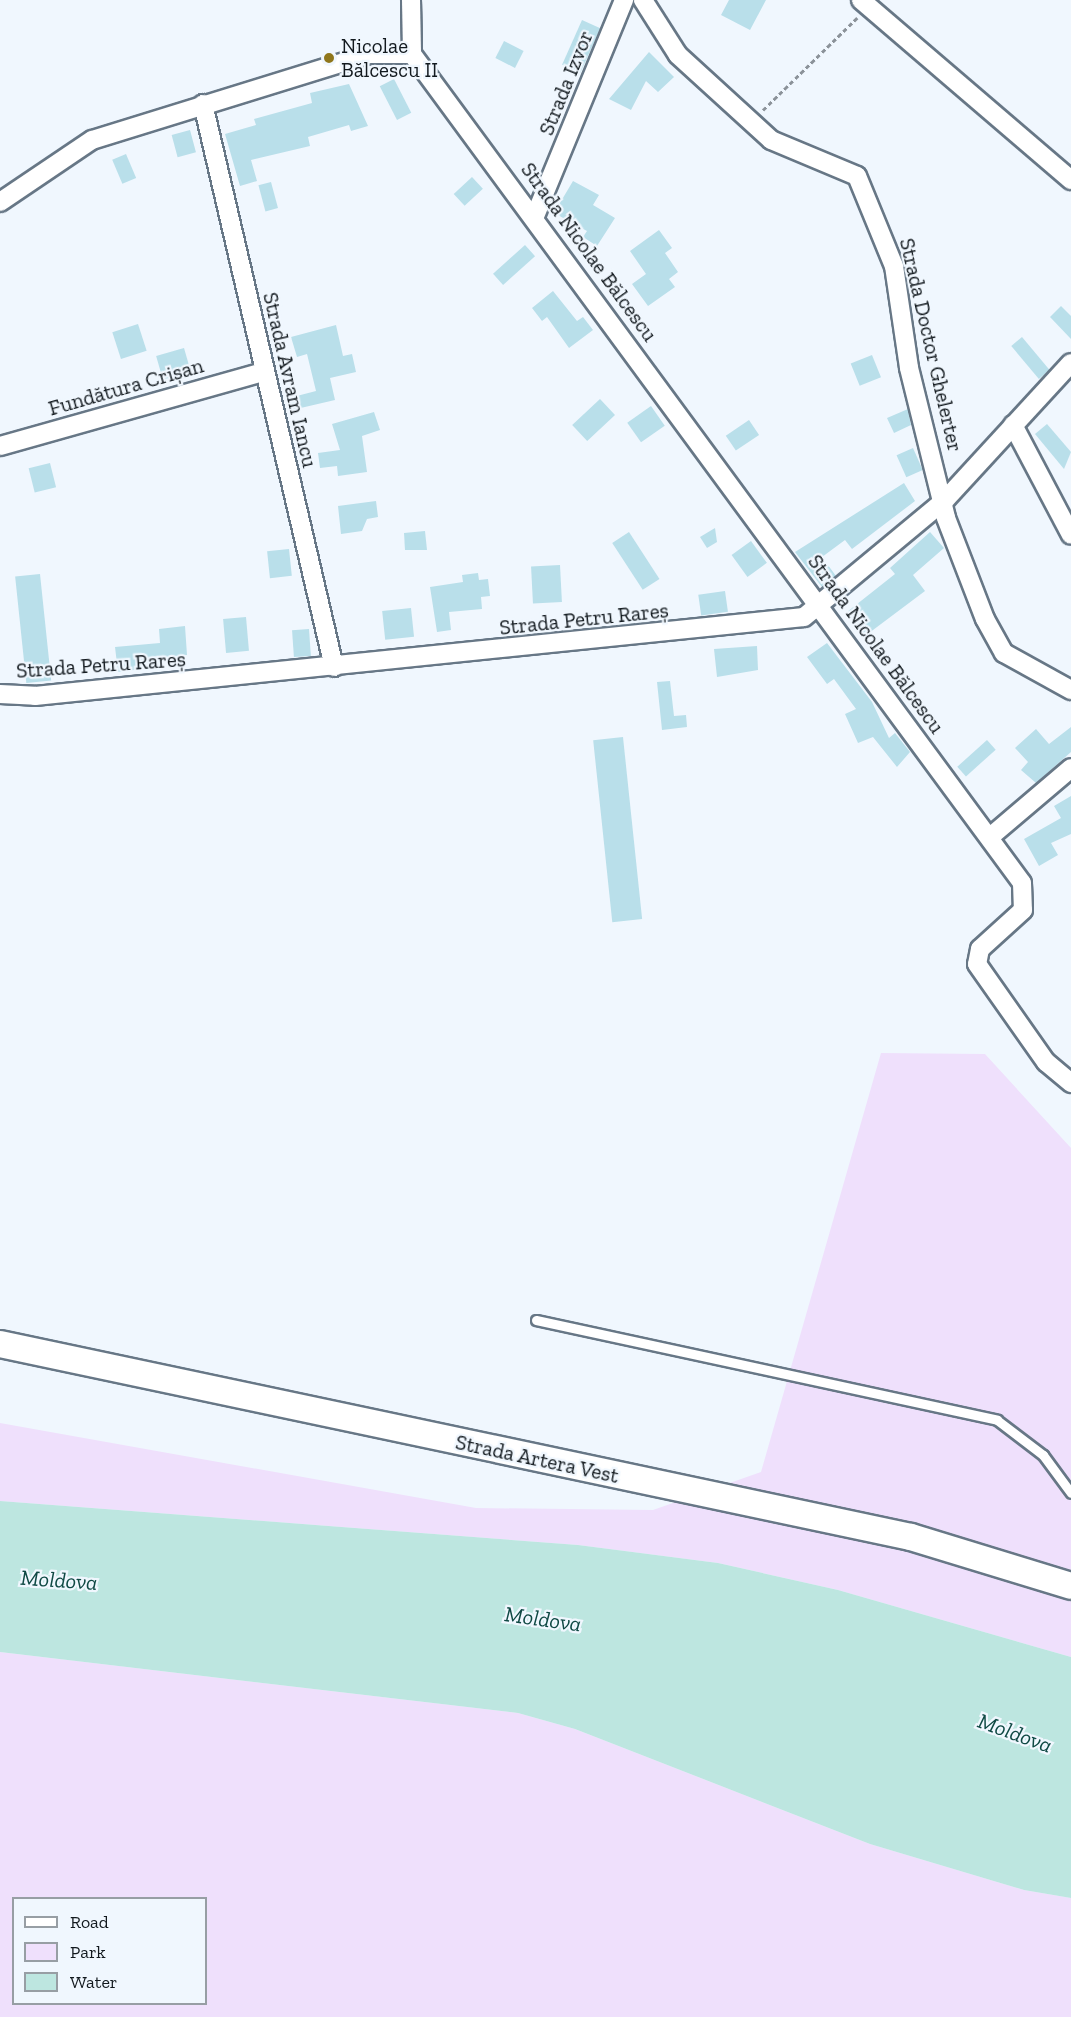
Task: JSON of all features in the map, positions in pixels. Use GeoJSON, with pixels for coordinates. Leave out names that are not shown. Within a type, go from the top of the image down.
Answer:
{"type":"FeatureCollection","features":[{"type":"Feature","properties":{"kind":"main road","name":"Strada Artera Vest"},"geometry":{"type":"LineString","coordinates":[[0,1344],[911,1537],[1071,1586]]}},
{"type":"Feature","properties":{"kind":"street"},"geometry":{"type":"LineString","coordinates":[[0,202],[92,140],[369,54],[412,54],[411,0]]}},
{"type":"Feature","properties":{"kind":"street","name":"Strada Izvor"},"geometry":{"type":"LineString","coordinates":[[535,216],[624,0]]}},
{"type":"Feature","properties":{"kind":"street","name":"Strada Doctor Ghelerter"},"geometry":{"type":"LineString","coordinates":[[643,0],[678,55],[751,122],[789,151],[856,176],[868,195],[894,266],[909,368],[967,575],[1004,653],[1071,690]]}},
{"type":"Feature","properties":{"kind":"street"},"geometry":{"type":"LineString","coordinates":[[865,3],[1071,180]]}},
{"type":"Feature","properties":{"kind":"street","name":"Strada Nicolae Bălcescu"},"geometry":{"type":"LineString","coordinates":[[412,54],[535,216],[1022,883],[1023,910],[980,949],[977,964],[1046,1062],[1071,1083]]}},
{"type":"Feature","properties":{"kind":"street","name":"Strada Avram Iancu"},"geometry":{"type":"LineString","coordinates":[[203,104],[334,666]]}},
{"type":"Feature","properties":{"kind":"street","name":"Strada Petru Rareș"},"geometry":{"type":"LineString","coordinates":[[0,694],[35,696],[743,626],[804,617],[945,500],[1071,363]]}},
{"type":"Feature","properties":{"kind":"street","name":"Fundătura Crișan"},"geometry":{"type":"LineString","coordinates":[[0,446],[264,372]]}},
{"type":"Feature","properties":{"kind":"street"},"geometry":{"type":"LineString","coordinates":[[1013,425],[1071,535]]}},
{"type":"Feature","properties":{"kind":"street"},"geometry":{"type":"LineString","coordinates":[[990,837],[1071,768]]}},
{"type":"Feature","properties":{"kind":"lane"},"geometry":{"type":"LineString","coordinates":[[536,1320],[997,1420],[1043,1455],[1071,1493]]}},
{"type":"Feature","properties":{"kind":"path"},"geometry":{"type":"LineString","coordinates":[[751,122],[865,3]]}},
{"type":"Feature","properties":{"kind":"green space"},"geometry":{"type":"Polygon","coordinates":[[[881,1053],[985,1054],[1071,1148],[1071,1657],[838,1590],[718,1563],[578,1545],[0,1501],[0,1423],[476,1508],[653,1510],[761,1472],[881,1053]]]}},
{"type":"Feature","properties":{"kind":"green space"},"geometry":{"type":"Polygon","coordinates":[[[0,1652],[518,1713],[575,1729],[870,1844],[1024,1890],[1071,1898],[1071,2017],[0,2017],[0,1652]]]}},
{"type":"Feature","properties":{"kind":"water","name":"Moldova"},"geometry":{"type":"Polygon","coordinates":[[[0,1501],[578,1545],[718,1563],[838,1590],[1071,1657],[1071,1898],[1024,1890],[870,1844],[575,1729],[518,1713],[0,1652],[0,1501]]]}},
{"type":"Feature","properties":{"kind":"building"},"geometry":{"type":"Polygon","coordinates":[[[729,0],[766,0],[750,30],[721,15],[729,0]]]}},
{"type":"Feature","properties":{"kind":"building"},"geometry":{"type":"Polygon","coordinates":[[[582,20],[600,28],[580,73],[562,65],[582,20]]]}},
{"type":"Feature","properties":{"kind":"building"},"geometry":{"type":"Polygon","coordinates":[[[504,41],[524,51],[515,68],[495,58],[504,41]]]}},
{"type":"Feature","properties":{"kind":"building"},"geometry":{"type":"Polygon","coordinates":[[[649,52],[674,77],[658,92],[646,81],[631,110],[609,99],[649,52]]]}},
{"type":"Feature","properties":{"kind":"building"},"geometry":{"type":"Polygon","coordinates":[[[394,79],[411,113],[397,120],[380,86],[394,79]]]}},
{"type":"Feature","properties":{"kind":"building"},"geometry":{"type":"Polygon","coordinates":[[[349,84],[368,126],[351,131],[349,125],[308,137],[310,146],[251,160],[257,181],[240,186],[225,134],[256,125],[254,119],[312,103],[310,93],[349,84]]]}},
{"type":"Feature","properties":{"kind":"building"},"geometry":{"type":"Polygon","coordinates":[[[190,130],[196,152],[178,157],[172,135],[190,130]]]}},
{"type":"Feature","properties":{"kind":"building"},"geometry":{"type":"Polygon","coordinates":[[[126,154],[136,178],[122,184],[112,160],[126,154]]]}},
{"type":"Feature","properties":{"kind":"building"},"geometry":{"type":"Polygon","coordinates":[[[472,177],[483,189],[465,206],[454,194],[472,177]]]}},
{"type":"Feature","properties":{"kind":"building"},"geometry":{"type":"Polygon","coordinates":[[[573,181],[599,195],[593,205],[615,218],[597,246],[583,237],[587,231],[554,213],[573,181]]]}},
{"type":"Feature","properties":{"kind":"building"},"geometry":{"type":"Polygon","coordinates":[[[271,182],[278,208],[265,211],[258,185],[271,182]]]}},
{"type":"Feature","properties":{"kind":"building"},"geometry":{"type":"Polygon","coordinates":[[[659,230],[672,248],[665,253],[678,272],[669,279],[675,287],[648,306],[632,284],[646,274],[630,251],[659,230]]]}},
{"type":"Feature","properties":{"kind":"building"},"geometry":{"type":"Polygon","coordinates":[[[525,245],[535,256],[503,285],[493,274],[525,245]]]}},
{"type":"Feature","properties":{"kind":"building"},"geometry":{"type":"Polygon","coordinates":[[[553,291],[577,321],[583,317],[593,330],[569,348],[547,317],[542,321],[532,308],[553,291]]]}},
{"type":"Feature","properties":{"kind":"building"},"geometry":{"type":"Polygon","coordinates":[[[1061,306],[1071,316],[1071,339],[1050,317],[1061,306]]]}},
{"type":"Feature","properties":{"kind":"building"},"geometry":{"type":"Polygon","coordinates":[[[138,324],[147,351],[121,359],[112,332],[138,324]]]}},
{"type":"Feature","properties":{"kind":"building"},"geometry":{"type":"Polygon","coordinates":[[[336,325],[343,356],[352,354],[356,372],[330,378],[335,400],[292,410],[289,398],[316,391],[307,354],[297,357],[291,337],[336,325]]]}},
{"type":"Feature","properties":{"kind":"building"},"geometry":{"type":"Polygon","coordinates":[[[1022,337],[1050,370],[1039,379],[1011,346],[1022,337]]]}},
{"type":"Feature","properties":{"kind":"building"},"geometry":{"type":"Polygon","coordinates":[[[184,348],[191,372],[163,380],[156,356],[184,348]]]}},
{"type":"Feature","properties":{"kind":"building"},"geometry":{"type":"Polygon","coordinates":[[[872,355],[881,377],[860,386],[851,364],[872,355]]]}},
{"type":"Feature","properties":{"kind":"building"},"geometry":{"type":"Polygon","coordinates":[[[600,399],[615,415],[587,441],[572,425],[600,399]]]}},
{"type":"Feature","properties":{"kind":"building"},"geometry":{"type":"Polygon","coordinates":[[[651,406],[665,426],[641,442],[627,423],[651,406]]]}},
{"type":"Feature","properties":{"kind":"building"},"geometry":{"type":"Polygon","coordinates":[[[908,409],[911,425],[894,433],[887,418],[908,409]]]}},
{"type":"Feature","properties":{"kind":"building"},"geometry":{"type":"Polygon","coordinates":[[[374,412],[380,430],[362,436],[367,472],[338,476],[337,466],[320,468],[318,453],[340,450],[332,424],[374,412]]]}},
{"type":"Feature","properties":{"kind":"building"},"geometry":{"type":"Polygon","coordinates":[[[749,420],[759,435],[736,451],[726,436],[749,420]]]}},
{"type":"Feature","properties":{"kind":"building"},"geometry":{"type":"Polygon","coordinates":[[[1047,424],[1071,452],[1064,469],[1035,434],[1047,424]]]}},
{"type":"Feature","properties":{"kind":"building"},"geometry":{"type":"Polygon","coordinates":[[[913,448],[923,470],[906,477],[897,455],[913,448]]]}},
{"type":"Feature","properties":{"kind":"building"},"geometry":{"type":"Polygon","coordinates":[[[50,463],[56,487],[35,493],[29,468],[50,463]]]}},
{"type":"Feature","properties":{"kind":"building"},"geometry":{"type":"Polygon","coordinates":[[[904,483],[915,501],[852,549],[845,540],[822,557],[836,576],[822,587],[795,552],[904,483]]]}},
{"type":"Feature","properties":{"kind":"building"},"geometry":{"type":"Polygon","coordinates":[[[376,501],[378,517],[367,519],[362,531],[341,534],[338,506],[376,501]]]}},
{"type":"Feature","properties":{"kind":"building"},"geometry":{"type":"Polygon","coordinates":[[[715,528],[717,542],[707,548],[700,537],[715,528]]]}},
{"type":"Feature","properties":{"kind":"building"},"geometry":{"type":"Polygon","coordinates":[[[425,531],[427,550],[405,550],[404,533],[425,531]]]}},
{"type":"Feature","properties":{"kind":"building"},"geometry":{"type":"Polygon","coordinates":[[[629,532],[659,579],[643,590],[612,543],[629,532]]]}},
{"type":"Feature","properties":{"kind":"building"},"geometry":{"type":"Polygon","coordinates":[[[930,532],[944,548],[913,575],[925,591],[865,636],[847,612],[895,574],[890,568],[930,532]]]}},
{"type":"Feature","properties":{"kind":"building"},"geometry":{"type":"Polygon","coordinates":[[[751,541],[767,563],[747,577],[732,555],[751,541]]]}},
{"type":"Feature","properties":{"kind":"building"},"geometry":{"type":"Polygon","coordinates":[[[289,549],[292,576],[270,578],[267,551],[289,549]]]}},
{"type":"Feature","properties":{"kind":"building"},"geometry":{"type":"Polygon","coordinates":[[[560,565],[562,602],[533,603],[531,567],[560,565]]]}},
{"type":"Feature","properties":{"kind":"building"},"geometry":{"type":"Polygon","coordinates":[[[478,573],[479,580],[488,579],[490,596],[481,597],[482,609],[449,612],[451,630],[437,632],[430,587],[463,582],[462,575],[478,573]]]}},
{"type":"Feature","properties":{"kind":"building"},"geometry":{"type":"Polygon","coordinates":[[[40,574],[51,680],[26,683],[15,577],[40,574]]]}},
{"type":"Feature","properties":{"kind":"building"},"geometry":{"type":"Polygon","coordinates":[[[725,591],[728,612],[701,616],[698,595],[725,591]]]}},
{"type":"Feature","properties":{"kind":"building"},"geometry":{"type":"Polygon","coordinates":[[[411,608],[414,637],[385,640],[382,611],[411,608]]]}},
{"type":"Feature","properties":{"kind":"building"},"geometry":{"type":"Polygon","coordinates":[[[246,617],[249,651],[226,653],[223,619],[246,617]]]}},
{"type":"Feature","properties":{"kind":"building"},"geometry":{"type":"Polygon","coordinates":[[[185,626],[187,655],[141,660],[142,669],[118,672],[115,647],[160,643],[159,629],[185,626]]]}},
{"type":"Feature","properties":{"kind":"building"},"geometry":{"type":"Polygon","coordinates":[[[309,629],[311,656],[294,657],[292,630],[309,629]]]}},
{"type":"Feature","properties":{"kind":"building"},"geometry":{"type":"Polygon","coordinates":[[[827,643],[872,702],[889,738],[895,733],[910,752],[897,767],[873,737],[858,743],[845,714],[856,709],[834,679],[827,684],[807,657],[827,643]]]}},
{"type":"Feature","properties":{"kind":"building"},"geometry":{"type":"Polygon","coordinates":[[[757,646],[758,670],[717,677],[714,649],[757,646]]]}},
{"type":"Feature","properties":{"kind":"building"},"geometry":{"type":"Polygon","coordinates":[[[670,681],[674,716],[686,715],[687,727],[662,730],[657,682],[670,681]]]}},
{"type":"Feature","properties":{"kind":"building"},"geometry":{"type":"Polygon","coordinates":[[[1071,727],[1071,752],[1036,783],[1021,770],[1028,762],[1015,748],[1036,729],[1049,744],[1071,727]]]}},
{"type":"Feature","properties":{"kind":"building"},"geometry":{"type":"Polygon","coordinates":[[[623,737],[642,919],[612,922],[593,740],[623,737]]]}},
{"type":"Feature","properties":{"kind":"building"},"geometry":{"type":"Polygon","coordinates":[[[987,740],[996,750],[966,776],[957,767],[987,740]]]}},
{"type":"Feature","properties":{"kind":"building"},"geometry":{"type":"Polygon","coordinates":[[[1071,796],[1071,834],[1051,843],[1058,855],[1039,866],[1024,839],[1061,818],[1054,806],[1071,796]]]}},
{"type":"Feature","properties":{"kind":"place","name":"Nicolae Bălcescu II"},"geometry":{"type":"Point","coordinates":[329,58]}}]}
